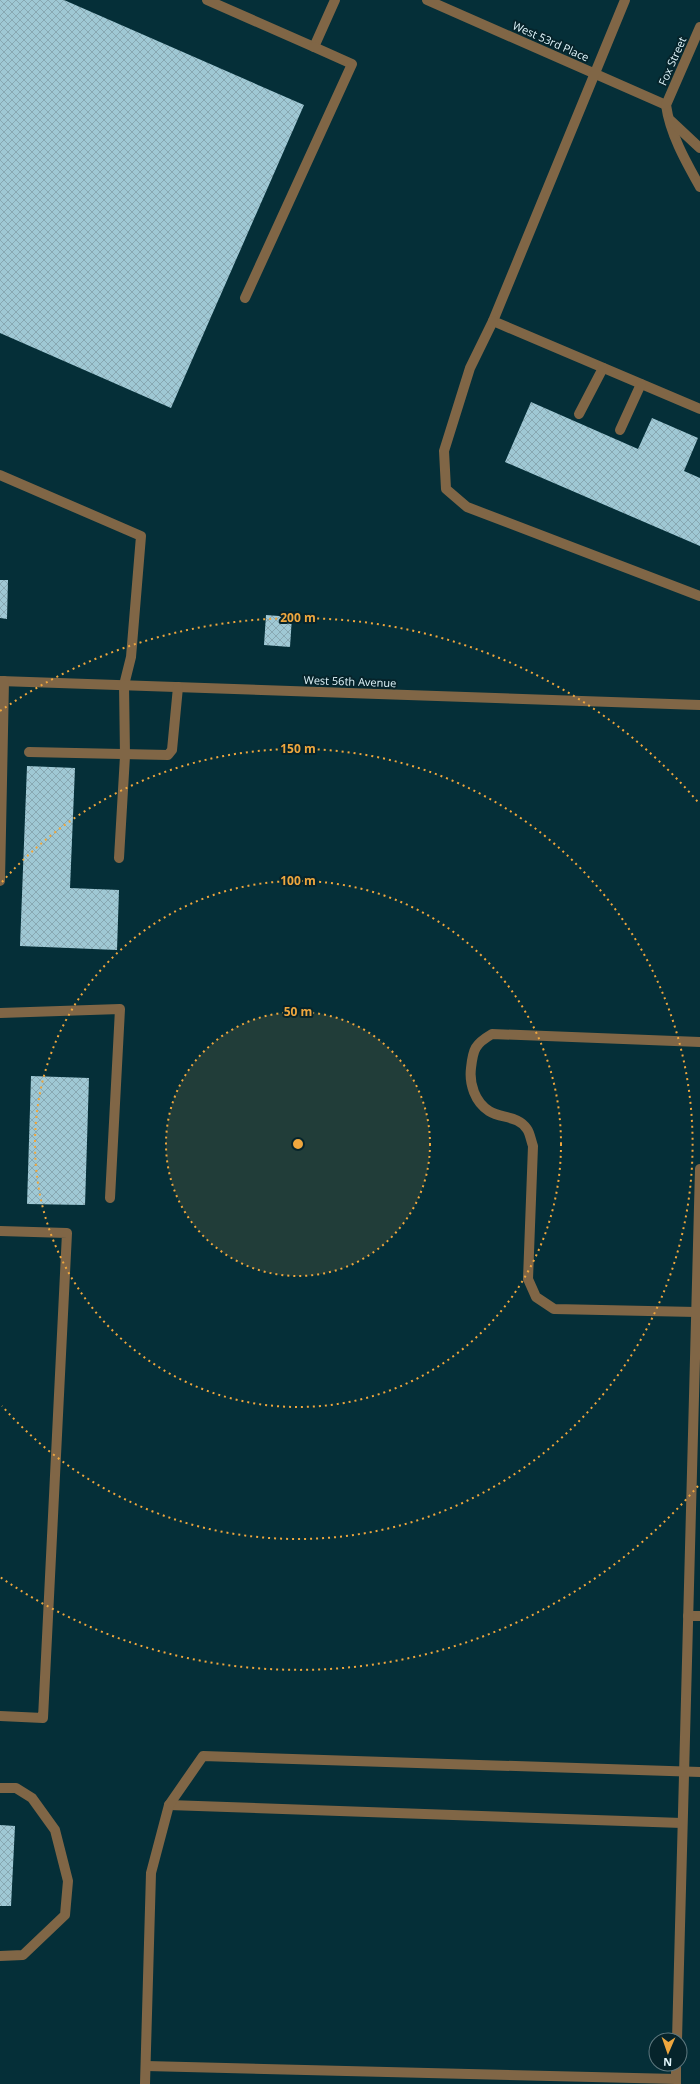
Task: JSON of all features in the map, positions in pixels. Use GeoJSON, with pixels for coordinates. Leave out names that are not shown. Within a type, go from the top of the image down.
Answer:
{"type":"FeatureCollection","features":[{"type":"Feature","properties":{"kind":"street"},"geometry":{"type":"LineString","coordinates":[[207,0],[352,64],[246,298]]}},
{"type":"Feature","properties":{"kind":"street"},"geometry":{"type":"LineString","coordinates":[[314,47],[335,0]]}},
{"type":"Feature","properties":{"kind":"street","name":"West 53rd Place"},"geometry":{"type":"LineString","coordinates":[[427,0],[666,105]]}},
{"type":"Feature","properties":{"kind":"street"},"geometry":{"type":"LineString","coordinates":[[625,0],[493,321],[470,368],[444,451],[446,489],[467,507],[700,596]]}},
{"type":"Feature","properties":{"kind":"street","name":"Fox Street"},"geometry":{"type":"LineString","coordinates":[[666,105],[700,27]]}},
{"type":"Feature","properties":{"kind":"street"},"geometry":{"type":"LineString","coordinates":[[666,105],[668,118],[684,159],[700,187]]}},
{"type":"Feature","properties":{"kind":"street"},"geometry":{"type":"LineString","coordinates":[[668,118],[700,148]]}},
{"type":"Feature","properties":{"kind":"street"},"geometry":{"type":"LineString","coordinates":[[493,321],[700,409]]}},
{"type":"Feature","properties":{"kind":"street"},"geometry":{"type":"LineString","coordinates":[[579,414],[603,368]]}},
{"type":"Feature","properties":{"kind":"street"},"geometry":{"type":"LineString","coordinates":[[620,430],[641,384]]}},
{"type":"Feature","properties":{"kind":"street"},"geometry":{"type":"LineString","coordinates":[[0,475],[141,536],[131,657],[124,685],[125,756],[120,858]]}},
{"type":"Feature","properties":{"kind":"street"},"geometry":{"type":"LineString","coordinates":[[0,881],[2,681]]}},
{"type":"Feature","properties":{"kind":"street","name":"West 56th Avenue"},"geometry":{"type":"LineString","coordinates":[[2,681],[700,705]]}},
{"type":"Feature","properties":{"kind":"street"},"geometry":{"type":"LineString","coordinates":[[29,752],[125,756],[168,755],[172,750],[178,687]]}},
{"type":"Feature","properties":{"kind":"street"},"geometry":{"type":"LineString","coordinates":[[0,1013],[120,1009],[110,1198]]}},
{"type":"Feature","properties":{"kind":"street"},"geometry":{"type":"LineString","coordinates":[[696,1312],[554,1309],[536,1296],[528,1279],[533,1146],[527,1128],[514,1118],[490,1112],[476,1099],[470,1078],[472,1057],[478,1042],[492,1034],[700,1042]]}},
{"type":"Feature","properties":{"kind":"street"},"geometry":{"type":"LineString","coordinates":[[677,2032],[700,1169]]}},
{"type":"Feature","properties":{"kind":"street"},"geometry":{"type":"LineString","coordinates":[[0,1231],[67,1233],[43,1718],[0,1716]]}},
{"type":"Feature","properties":{"kind":"street"},"geometry":{"type":"LineString","coordinates":[[688,1616],[700,1616]]}},
{"type":"Feature","properties":{"kind":"street"},"geometry":{"type":"LineString","coordinates":[[145,2084],[152,1873],[169,1805],[203,1756],[700,1772]]}},
{"type":"Feature","properties":{"kind":"street"},"geometry":{"type":"LineString","coordinates":[[0,1788],[16,1788],[32,1798],[55,1830],[68,1881],[65,1915],[23,1955],[0,1956]]}},
{"type":"Feature","properties":{"kind":"street"},"geometry":{"type":"LineString","coordinates":[[169,1805],[682,1823]]}},
{"type":"Feature","properties":{"kind":"street"},"geometry":{"type":"LineString","coordinates":[[146,2066],[676,2081]]}},
{"type":"Feature","properties":{"kind":"building"},"geometry":{"type":"Polygon","coordinates":[[[0,0],[64,0],[304,105],[171,408],[0,333],[0,0]]]}},
{"type":"Feature","properties":{"kind":"building"},"geometry":{"type":"Polygon","coordinates":[[[531,402],[638,449],[652,418],[698,438],[684,471],[700,478],[700,546],[505,462],[531,402]]]}},
{"type":"Feature","properties":{"kind":"building"},"geometry":{"type":"Polygon","coordinates":[[[0,580],[8,580],[7,619],[0,618],[0,580]]]}},
{"type":"Feature","properties":{"kind":"building"},"geometry":{"type":"Polygon","coordinates":[[[266,615],[292,617],[290,647],[264,645],[266,615]]]}},
{"type":"Feature","properties":{"kind":"building"},"geometry":{"type":"Polygon","coordinates":[[[27,766],[75,768],[70,888],[119,890],[117,950],[20,946],[27,766]]]}},
{"type":"Feature","properties":{"kind":"building"},"geometry":{"type":"Polygon","coordinates":[[[31,1076],[89,1078],[85,1205],[27,1204],[31,1076]]]}},
{"type":"Feature","properties":{"kind":"building"},"geometry":{"type":"Polygon","coordinates":[[[0,1825],[15,1826],[11,1906],[0,1906],[0,1825]]]}}]}
